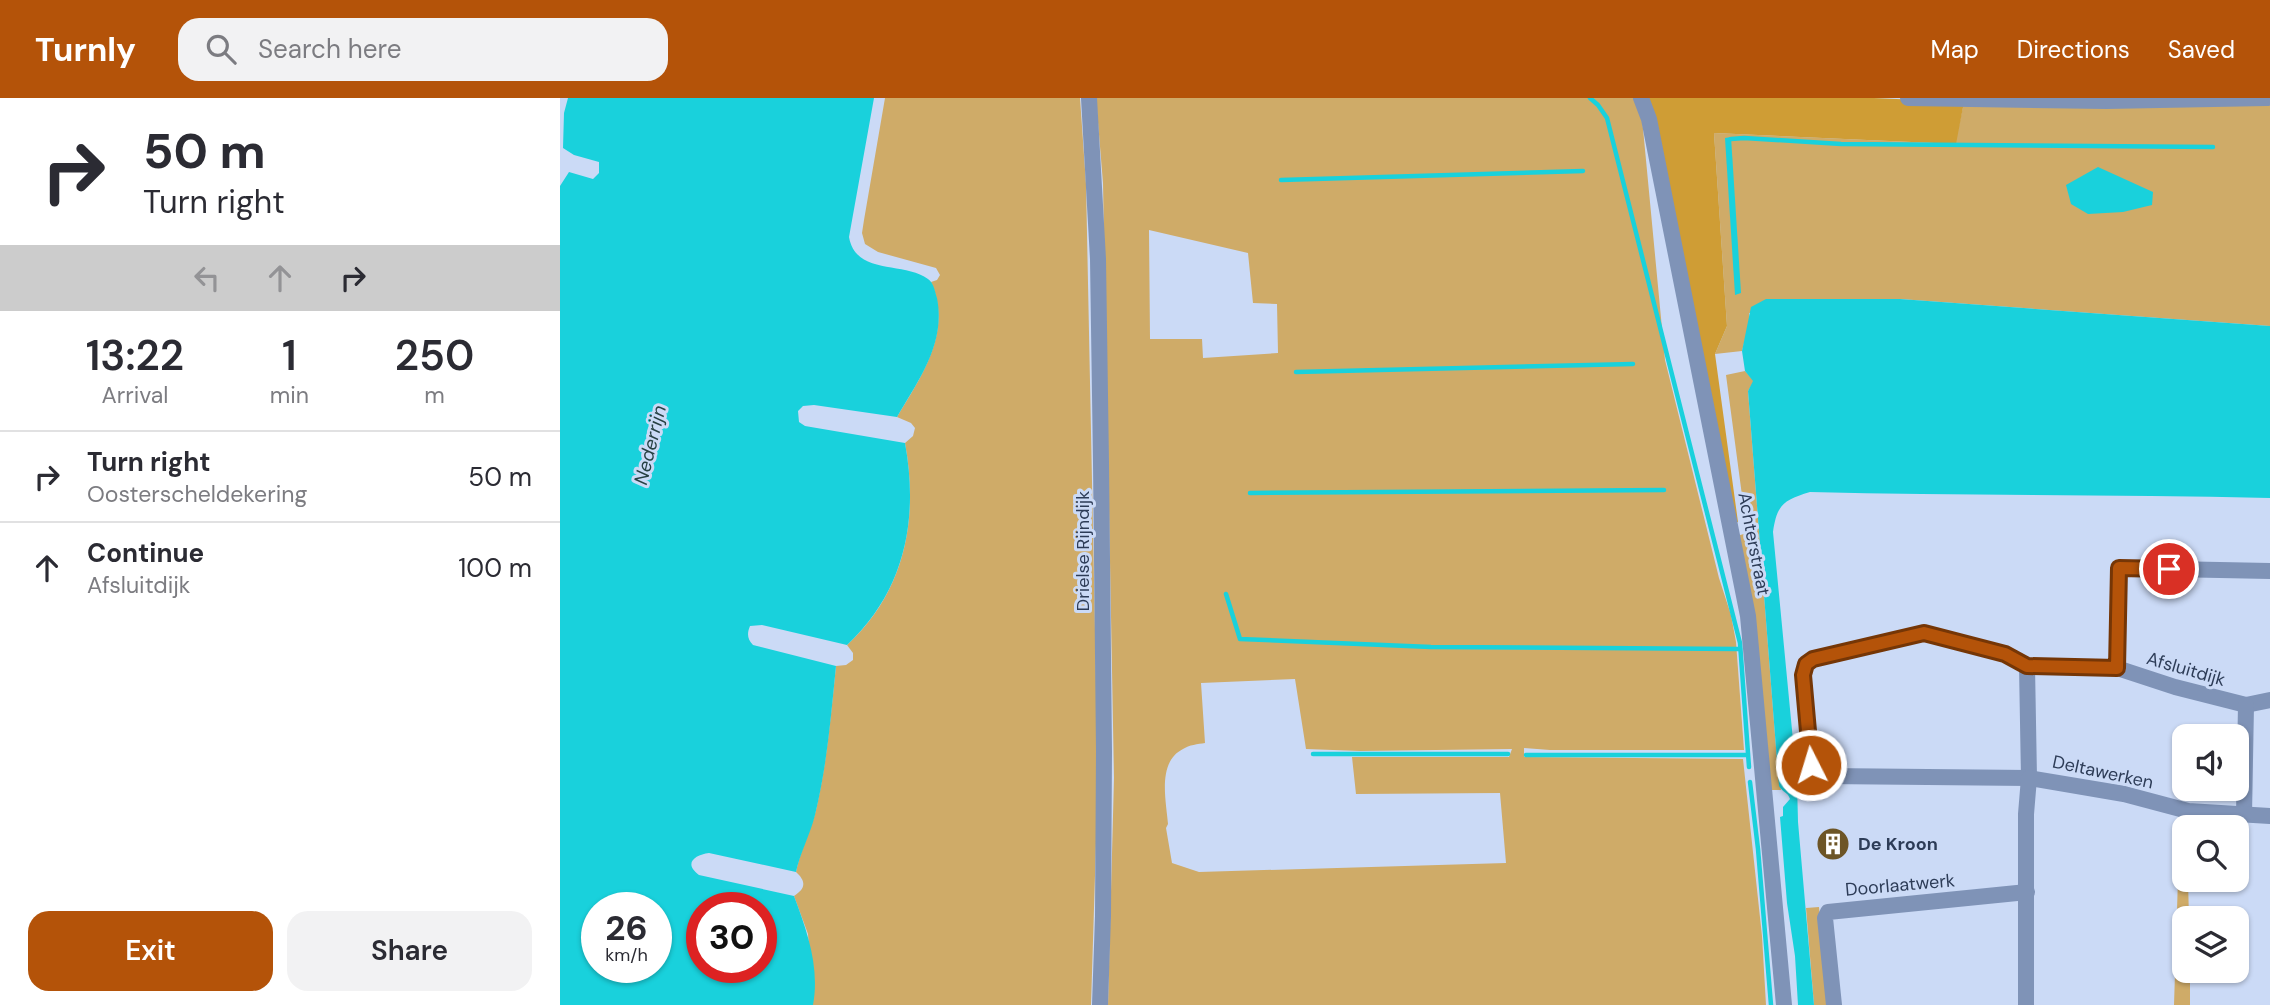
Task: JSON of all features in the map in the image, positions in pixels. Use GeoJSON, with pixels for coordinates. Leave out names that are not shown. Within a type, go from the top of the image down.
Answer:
{"type":"FeatureCollection","features":[{"type":"Feature","properties":{"kind":"street","name":"Drielse Rijndijk"},"geometry":{"type":"LineString","coordinates":[[1088,98],[1098,259],[1101,449],[1104,778],[1100,1005]]}},
{"type":"Feature","properties":{"kind":"street","name":"Achterstraat"},"geometry":{"type":"LineString","coordinates":[[1642,98],[1649,119],[1748,616],[1784,1005]]}},
{"type":"Feature","properties":{"kind":"street"},"geometry":{"type":"LineString","coordinates":[[1908,98],[2106,101],[2267,98]]}},
{"type":"Feature","properties":{"kind":"street"},"geometry":{"type":"LineString","coordinates":[[2117,668],[2119,568],[2270,571]]}},
{"type":"Feature","properties":{"kind":"street"},"geometry":{"type":"LineString","coordinates":[[1924,633],[2005,654],[2027,666],[2029,778],[1818,774],[1811,765],[1803,675],[1806,664],[1813,659],[1924,633]]}},
{"type":"Feature","properties":{"kind":"street","name":"Afsluitdijk"},"geometry":{"type":"LineString","coordinates":[[2027,666],[2117,668],[2175,687],[2246,705],[2270,700]]}},
{"type":"Feature","properties":{"kind":"street"},"geometry":{"type":"LineString","coordinates":[[2244,815],[2246,705]]}},
{"type":"Feature","properties":{"kind":"street","name":"Deltawerken"},"geometry":{"type":"LineString","coordinates":[[2026,1005],[2026,814],[2029,778],[2089,787],[2188,811],[2244,815]]}},
{"type":"Feature","properties":{"kind":"street","name":"Deltawerken"},"geometry":{"type":"LineString","coordinates":[[2249,815],[2270,816]]}},
{"type":"Feature","properties":{"kind":"street","name":"Doorlaatwerk"},"geometry":{"type":"LineString","coordinates":[[1834,1005],[1825,918],[1828,912],[2027,892]]}},
{"type":"Feature","properties":{"kind":"shaded area"},"geometry":{"type":"Polygon","coordinates":[[[885,98],[1080,98],[1086,184],[1098,778],[1091,1005],[813,1005],[808,934],[794,896],[801,891],[803,882],[796,872],[820,792],[836,666],[846,665],[853,660],[853,653],[847,645],[867,624],[882,602],[895,578],[903,553],[910,499],[905,443],[913,436],[915,428],[911,423],[897,417],[925,369],[937,335],[937,300],[931,282],[937,280],[940,275],[936,268],[878,252],[865,244],[862,233],[885,98]]]}},
{"type":"Feature","properties":{"kind":"shaded area"},"geometry":{"type":"Polygon","coordinates":[[[1096,98],[1635,98],[1642,118],[1665,360],[1719,578],[1731,615],[1736,642],[1744,750],[1524,748],[1524,757],[1743,759],[1762,936],[1766,1005],[1108,1005],[1114,778],[1103,183],[1096,98]],[[1149,230],[1150,339],[1202,339],[1203,358],[1278,353],[1277,304],[1253,303],[1248,253],[1149,230]],[[1295,679],[1201,683],[1205,743],[1183,749],[1169,763],[1166,772],[1166,828],[1172,863],[1199,872],[1506,863],[1500,793],[1356,794],[1352,757],[1509,757],[1512,749],[1306,749],[1295,679]]]}},
{"type":"Feature","properties":{"kind":"shaded area"},"geometry":{"type":"Polygon","coordinates":[[[1647,98],[1874,98],[1964,102],[1956,144],[1714,133],[1727,326],[1715,354],[1738,522],[1734,523],[1647,98]]]}},
{"type":"Feature","properties":{"kind":"shaded area"},"geometry":{"type":"Polygon","coordinates":[[[1964,102],[2270,102],[2270,326],[1900,299],[1749,313],[1750,320],[1742,351],[1715,354],[1727,326],[1714,133],[1955,144],[1964,102]]]}},
{"type":"Feature","properties":{"kind":"shaded area"},"geometry":{"type":"Polygon","coordinates":[[[1745,371],[1754,381],[1748,391],[1781,790],[1770,790],[1737,536],[1747,533],[1726,375],[1745,371]]]}},
{"type":"Feature","properties":{"kind":"shaded area"},"geometry":{"type":"Polygon","coordinates":[[[2178,892],[2188,892],[2189,906],[2177,906],[2178,892]]]}},
{"type":"Feature","properties":{"kind":"shaded area"},"geometry":{"type":"Polygon","coordinates":[[[1819,907],[1828,1005],[1814,1005],[1806,908],[1819,907]]]}},
{"type":"Feature","properties":{"kind":"shaded area"},"geometry":{"type":"Polygon","coordinates":[[[2175,983],[2190,983],[2190,1005],[2174,1005],[2175,983]]]}},
{"type":"Feature","properties":{"kind":"water","name":"Nederrijn"},"geometry":{"type":"Polygon","coordinates":[[[568,98],[874,98],[849,237],[853,249],[871,263],[907,270],[928,279],[937,298],[939,315],[934,346],[922,375],[897,417],[814,405],[803,406],[798,411],[799,422],[805,426],[905,443],[910,499],[903,552],[895,577],[867,624],[847,645],[762,625],[750,626],[749,629],[749,638],[753,645],[836,666],[819,797],[796,872],[709,853],[695,858],[691,863],[699,875],[776,892],[686,892],[686,983],[777,983],[777,892],[794,896],[808,936],[815,977],[813,1005],[560,1005],[560,186],[569,172],[593,179],[599,173],[599,162],[574,155],[563,148],[564,113],[568,98]]]}},
{"type":"Feature","properties":{"kind":"water"},"geometry":{"type":"Polygon","coordinates":[[[1731,137],[1741,293],[1735,295],[1725,138],[1731,137]]]}},
{"type":"Feature","properties":{"kind":"water"},"geometry":{"type":"Polygon","coordinates":[[[2098,167],[2153,192],[2152,205],[2123,212],[2088,214],[2071,204],[2066,185],[2098,167]]]}},
{"type":"Feature","properties":{"kind":"water"},"geometry":{"type":"Polygon","coordinates":[[[1766,299],[1900,299],[2270,326],[2270,498],[1810,492],[1783,504],[1773,532],[1797,782],[1814,1005],[1798,1005],[1780,817],[1783,816],[1783,807],[1790,799],[1779,786],[1748,391],[1753,381],[1745,371],[1742,351],[1751,307],[1766,299]]]}},
{"type":"Feature","properties":{"kind":"waterway"},"geometry":{"type":"LineString","coordinates":[[1590,98],[1607,118],[1740,643],[1749,767]]}},
{"type":"Feature","properties":{"kind":"waterway"},"geometry":{"type":"LineString","coordinates":[[1731,139],[1841,144],[2213,147]]}},
{"type":"Feature","properties":{"kind":"waterway"},"geometry":{"type":"LineString","coordinates":[[1281,180],[1583,171]]}},
{"type":"Feature","properties":{"kind":"waterway"},"geometry":{"type":"LineString","coordinates":[[1296,372],[1633,364]]}},
{"type":"Feature","properties":{"kind":"waterway"},"geometry":{"type":"LineString","coordinates":[[1250,493],[1664,490]]}},
{"type":"Feature","properties":{"kind":"waterway"},"geometry":{"type":"LineString","coordinates":[[1226,594],[1240,639],[1431,647],[1740,649]]}},
{"type":"Feature","properties":{"kind":"waterway"},"geometry":{"type":"LineString","coordinates":[[1313,754],[1508,754]]}},
{"type":"Feature","properties":{"kind":"waterway"},"geometry":{"type":"LineString","coordinates":[[1526,755],[1747,755]]}},
{"type":"Feature","properties":{"kind":"waterway"},"geometry":{"type":"LineString","coordinates":[[1750,782],[1771,1005]]}},
{"type":"Feature","properties":{"kind":"place","name":"De Kroon"},"geometry":{"type":"Point","coordinates":[1833,844]}},
{"type":"Feature","properties":{"kind":"route"},"geometry":{"type":"LineString","coordinates":[[1811,765],[1803,675],[1806,664],[1813,659],[1924,633],[2005,654],[2027,666],[2117,668],[2119,568],[2169,569]]}}]}
